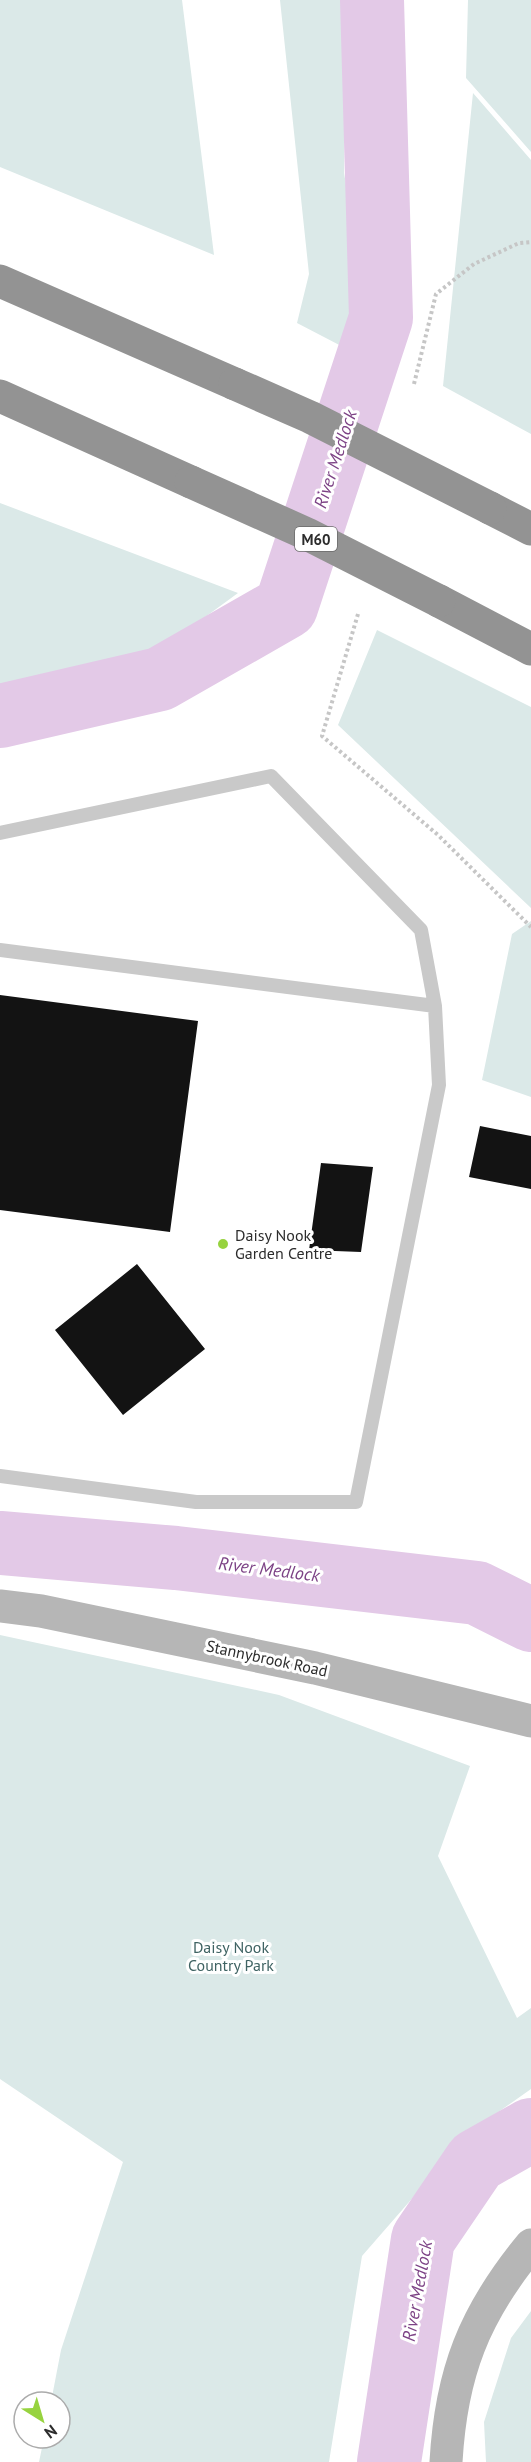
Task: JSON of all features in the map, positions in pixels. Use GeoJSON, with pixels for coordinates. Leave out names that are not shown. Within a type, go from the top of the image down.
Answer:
{"type":"FeatureCollection","features":[{"type":"Feature","properties":{"kind":"highway"},"geometry":{"type":"LineString","coordinates":[[0,281],[310,417],[531,529]]}},
{"type":"Feature","properties":{"kind":"highway","name":"M60"},"geometry":{"type":"LineString","coordinates":[[0,396],[307,534],[531,649]]}},
{"type":"Feature","properties":{"kind":"street","name":"Stannybrook Road"},"geometry":{"type":"LineString","coordinates":[[0,1606],[52,1613],[315,1668],[531,1721]]}},
{"type":"Feature","properties":{"kind":"street"},"geometry":{"type":"LineString","coordinates":[[446,2462],[449,2415],[467,2346],[495,2295],[531,2246]]}},
{"type":"Feature","properties":{"kind":"lane"},"geometry":{"type":"LineString","coordinates":[[0,833],[271,776],[421,930],[435,1005],[439,1085],[356,1502],[196,1502],[0,1476]]}},
{"type":"Feature","properties":{"kind":"lane"},"geometry":{"type":"LineString","coordinates":[[0,950],[435,1005]]}},
{"type":"Feature","properties":{"kind":"path"},"geometry":{"type":"LineString","coordinates":[[414,384],[436,294],[474,264],[519,243],[531,242]]}},
{"type":"Feature","properties":{"kind":"path"},"geometry":{"type":"LineString","coordinates":[[358,614],[322,736],[438,835],[531,927]]}},
{"type":"Feature","properties":{"kind":"green space"},"geometry":{"type":"Polygon","coordinates":[[[0,0],[182,0],[214,255],[0,167],[0,0]]]}},
{"type":"Feature","properties":{"kind":"green space"},"geometry":{"type":"Polygon","coordinates":[[[280,0],[346,0],[344,173],[365,297],[347,349],[297,323],[309,274],[280,0]]]}},
{"type":"Feature","properties":{"kind":"green space"},"geometry":{"type":"Polygon","coordinates":[[[468,0],[531,0],[531,152],[466,78],[468,0]]]}},
{"type":"Feature","properties":{"kind":"green space"},"geometry":{"type":"Polygon","coordinates":[[[473,93],[531,160],[531,434],[443,386],[473,93]]]}},
{"type":"Feature","properties":{"kind":"green space"},"geometry":{"type":"Polygon","coordinates":[[[0,503],[238,593],[145,661],[0,691],[0,503]]]}},
{"type":"Feature","properties":{"kind":"green space"},"geometry":{"type":"Polygon","coordinates":[[[377,630],[531,707],[531,908],[338,725],[377,630]]]}},
{"type":"Feature","properties":{"kind":"green space"},"geometry":{"type":"Polygon","coordinates":[[[531,921],[531,1097],[482,1080],[512,934],[531,921]]]}},
{"type":"Feature","properties":{"kind":"green space","name":"Daisy Nook Country Park"},"geometry":{"type":"Polygon","coordinates":[[[0,1635],[279,1695],[470,1766],[438,1856],[517,2018],[531,2008],[531,2089],[470,2132],[362,2256],[329,2462],[39,2462],[42,2450],[72,2450],[72,2390],[53,2390],[61,2350],[123,2162],[0,2079],[0,1635]]]}},
{"type":"Feature","properties":{"kind":"green space"},"geometry":{"type":"Polygon","coordinates":[[[531,2311],[531,2462],[486,2462],[484,2422],[511,2338],[531,2311]]]}},
{"type":"Feature","properties":{"kind":"building"},"geometry":{"type":"Polygon","coordinates":[[[0,995],[198,1021],[170,1232],[0,1210],[0,995]]]}},
{"type":"Feature","properties":{"kind":"building"},"geometry":{"type":"Polygon","coordinates":[[[480,1126],[531,1136],[531,1189],[469,1177],[480,1126]]]}},
{"type":"Feature","properties":{"kind":"building"},"geometry":{"type":"Polygon","coordinates":[[[321,1163],[373,1167],[361,1252],[309,1250],[321,1163]]]}},
{"type":"Feature","properties":{"kind":"building"},"geometry":{"type":"Polygon","coordinates":[[[137,1264],[205,1349],[123,1415],[55,1330],[137,1264]]]}},
{"type":"Feature","properties":{"kind":"waterway","name":"River Medlock"},"geometry":{"type":"LineString","coordinates":[[0,716],[160,679],[286,607],[381,318],[372,0]]}},
{"type":"Feature","properties":{"kind":"waterway","name":"River Medlock"},"geometry":{"type":"LineString","coordinates":[[0,1543],[176,1558],[477,1593],[531,1620]]}},
{"type":"Feature","properties":{"kind":"waterway","name":"River Medlock"},"geometry":{"type":"LineString","coordinates":[[389,2462],[423,2239],[476,2161],[531,2130]]}},
{"type":"Feature","properties":{"kind":"place","name":"Daisy Nook Garden Centre"},"geometry":{"type":"Point","coordinates":[223,1244]}}]}
